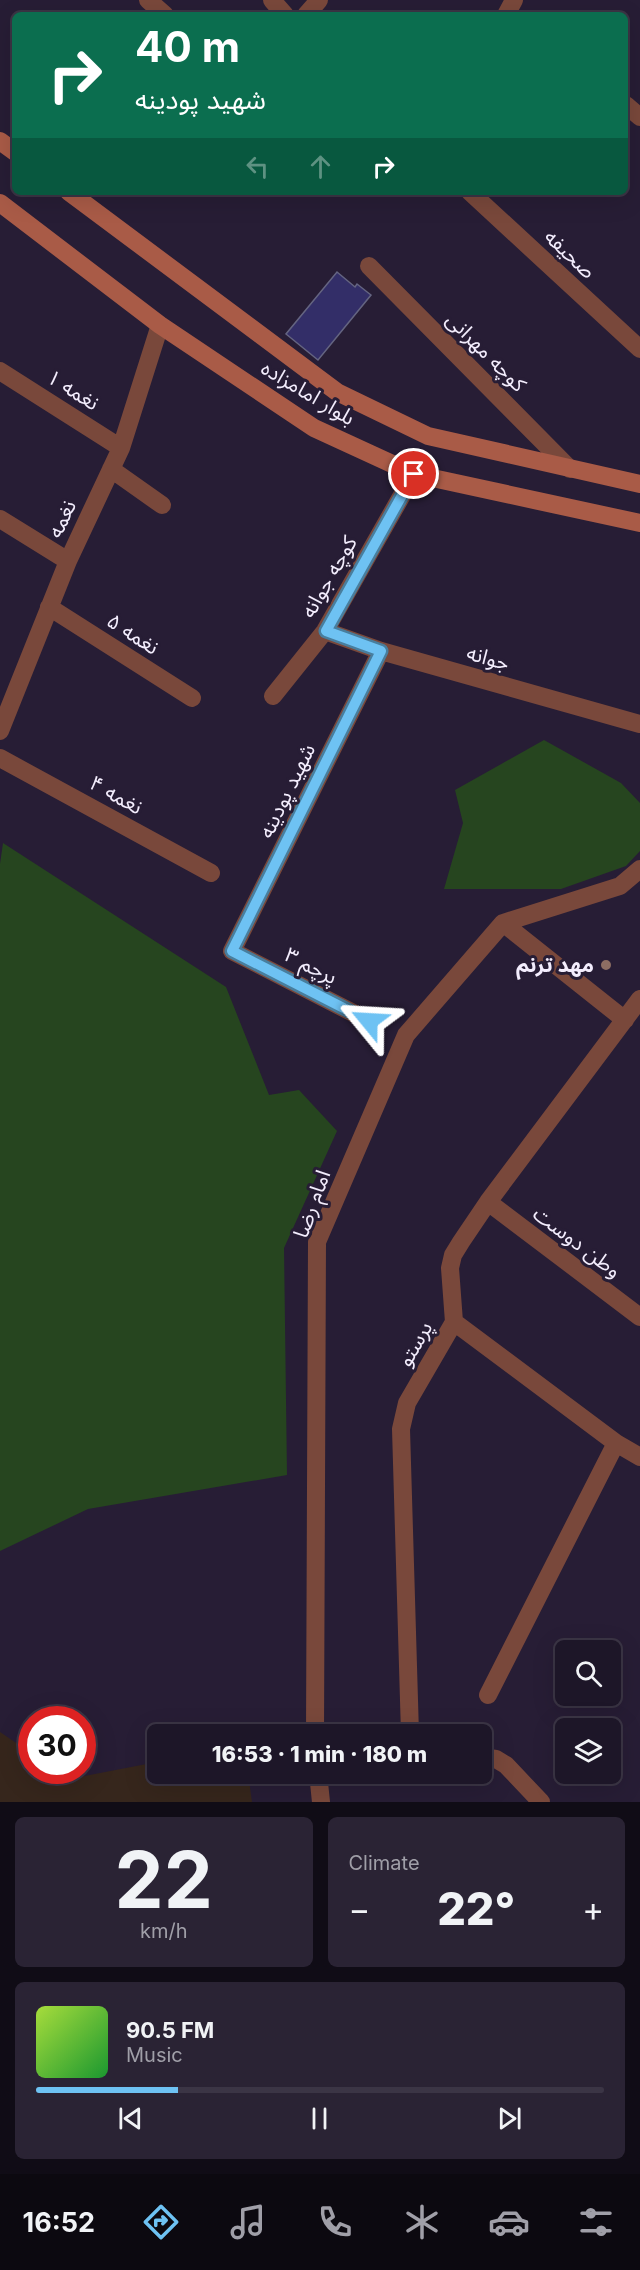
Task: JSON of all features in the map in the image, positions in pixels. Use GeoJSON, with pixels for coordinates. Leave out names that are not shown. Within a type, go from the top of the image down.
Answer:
{"type":"FeatureCollection","features":[{"type":"Feature","properties":{"kind":"main road","name":"بلوار امامزاده"},"geometry":{"type":"LineString","coordinates":[[73,195],[337,392],[428,436],[570,470],[640,484]]}},
{"type":"Feature","properties":{"kind":"main road","name":"بلوار امامزاده"},"geometry":{"type":"LineString","coordinates":[[0,203],[160,325],[314,428],[414,474],[640,523]]}},
{"type":"Feature","properties":{"kind":"street"},"geometry":{"type":"LineString","coordinates":[[148,0],[162,12]]}},
{"type":"Feature","properties":{"kind":"street"},"geometry":{"type":"LineString","coordinates":[[272,0],[282,12]]}},
{"type":"Feature","properties":{"kind":"street"},"geometry":{"type":"LineString","coordinates":[[309,12],[319,0]]}},
{"type":"Feature","properties":{"kind":"street"},"geometry":{"type":"LineString","coordinates":[[628,107],[640,117]]}},
{"type":"Feature","properties":{"kind":"street","name":"صحیفه"},"geometry":{"type":"LineString","coordinates":[[473,195],[640,349]]}},
{"type":"Feature","properties":{"kind":"street","name":"کوچه مهرانی"},"geometry":{"type":"LineString","coordinates":[[369,266],[570,470]]}},
{"type":"Feature","properties":{"kind":"street","name":"نغمه"},"geometry":{"type":"LineString","coordinates":[[0,731],[68,561],[121,448],[160,325]]}},
{"type":"Feature","properties":{"kind":"street","name":"نغمه ۱"},"geometry":{"type":"LineString","coordinates":[[0,371],[121,448]]}},
{"type":"Feature","properties":{"kind":"street"},"geometry":{"type":"LineString","coordinates":[[111,469],[162,505]]}},
{"type":"Feature","properties":{"kind":"street","name":"کوچه جوانه"},"geometry":{"type":"LineString","coordinates":[[273,696],[326,631],[414,474]]}},
{"type":"Feature","properties":{"kind":"street"},"geometry":{"type":"LineString","coordinates":[[0,519],[68,561]]}},
{"type":"Feature","properties":{"kind":"street","name":"نغمه ۵"},"geometry":{"type":"LineString","coordinates":[[49,607],[192,698]]}},
{"type":"Feature","properties":{"kind":"street","name":"جوانه"},"geometry":{"type":"LineString","coordinates":[[326,631],[381,651],[640,724]]}},
{"type":"Feature","properties":{"kind":"street","name":"شهید پودینه"},"geometry":{"type":"LineString","coordinates":[[232,951],[381,651]]}},
{"type":"Feature","properties":{"kind":"street","name":"نغمه ۴"},"geometry":{"type":"LineString","coordinates":[[0,758],[211,873]]}},
{"type":"Feature","properties":{"kind":"street"},"geometry":{"type":"LineString","coordinates":[[502,922],[620,886],[640,869]]}},
{"type":"Feature","properties":{"kind":"street"},"geometry":{"type":"LineString","coordinates":[[502,922],[625,1020]]}},
{"type":"Feature","properties":{"kind":"street","name":"امام رضا"},"geometry":{"type":"LineString","coordinates":[[315,1724],[317,1242],[406,1035],[502,922]]}},
{"type":"Feature","properties":{"kind":"street","name":"پرچم ۳"},"geometry":{"type":"LineString","coordinates":[[232,951],[369,1021]]}},
{"type":"Feature","properties":{"kind":"street","name":"پرستو"},"geometry":{"type":"LineString","coordinates":[[410,1724],[402,1429],[407,1404],[454,1322],[450,1268],[453,1255],[488,1202],[640,999]]}},
{"type":"Feature","properties":{"kind":"street","name":"وطن دوست"},"geometry":{"type":"LineString","coordinates":[[488,1202],[640,1317]]}},
{"type":"Feature","properties":{"kind":"street"},"geometry":{"type":"LineString","coordinates":[[454,1322],[616,1443],[640,1457]]}},
{"type":"Feature","properties":{"kind":"street"},"geometry":{"type":"LineString","coordinates":[[488,1695],[616,1443]]}},
{"type":"Feature","properties":{"kind":"street"},"geometry":{"type":"LineString","coordinates":[[492,1758],[506,1766],[541,1802]]}},
{"type":"Feature","properties":{"kind":"street"},"geometry":{"type":"LineString","coordinates":[[319,1784],[321,1802]]}},
{"type":"Feature","properties":{"kind":"shaded area"},"geometry":{"type":"Polygon","coordinates":[[[0,1732],[18,1744],[18,1784],[96,1784],[96,1774],[147,1764],[147,1784],[250,1784],[252,1802],[0,1802],[0,1732]]]}},
{"type":"Feature","properties":{"kind":"green space"},"geometry":{"type":"Polygon","coordinates":[[[544,740],[621,783],[640,803],[640,851],[626,866],[561,889],[444,889],[463,823],[455,790],[544,740]]]}},
{"type":"Feature","properties":{"kind":"green space"},"geometry":{"type":"Polygon","coordinates":[[[3,843],[226,987],[269,1095],[299,1090],[337,1131],[284,1248],[287,1475],[88,1509],[0,1551],[0,864],[3,843]]]}},
{"type":"Feature","properties":{"kind":"building"},"geometry":{"type":"Polygon","coordinates":[[[337,272],[355,287],[357,284],[371,295],[318,360],[286,334],[337,272]]]}},
{"type":"Feature","properties":{"kind":"place","name":"مهد ترنم"},"geometry":{"type":"Point","coordinates":[606,965]}},
{"type":"Feature","properties":{"kind":"route"},"geometry":{"type":"LineString","coordinates":[[369,1021],[232,951],[381,651],[326,631],[414,474]]}}]}
